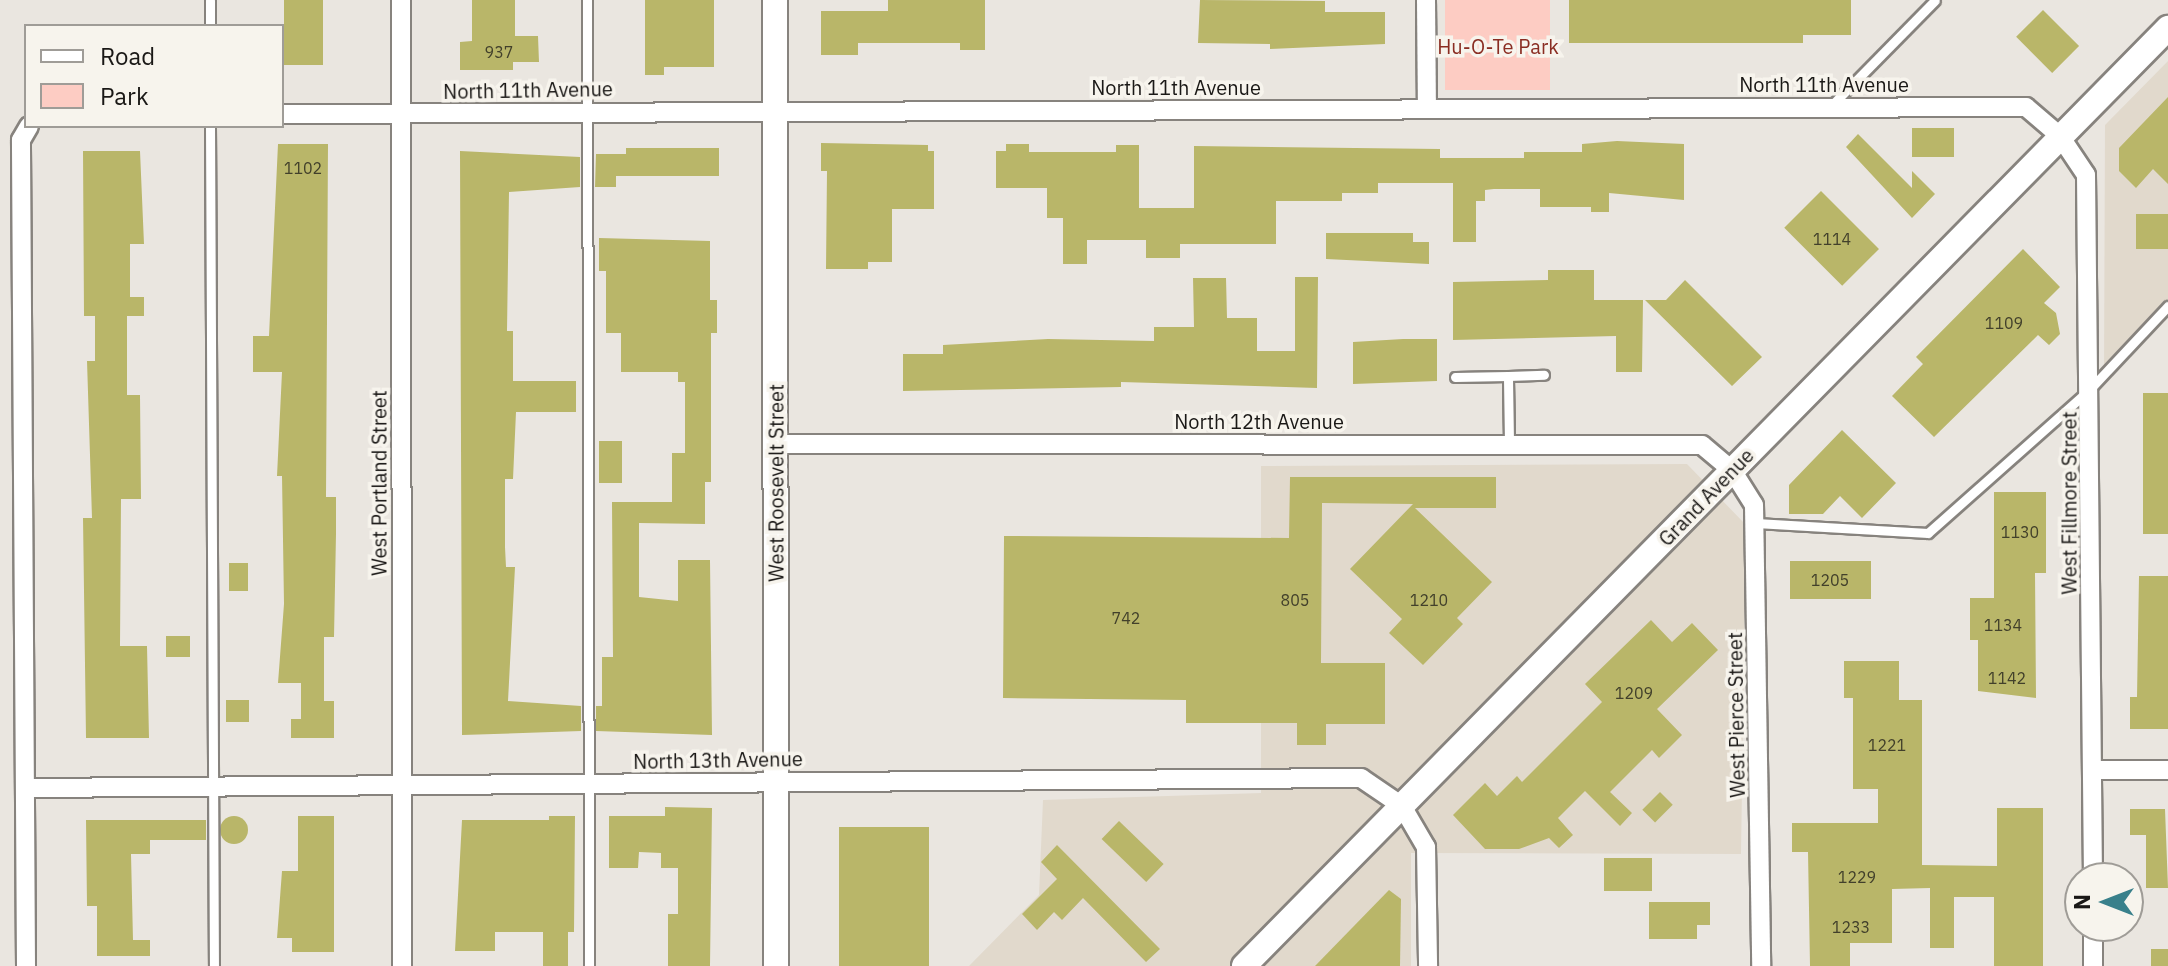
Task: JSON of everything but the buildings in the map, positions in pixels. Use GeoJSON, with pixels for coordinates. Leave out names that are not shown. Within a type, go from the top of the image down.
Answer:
{"type":"FeatureCollection","features":[{"type":"Feature","properties":{"kind":"main road","name":"West Roosevelt Street"},"geometry":{"type":"LineString","coordinates":[[775,0],[776,966]]}},
{"type":"Feature","properties":{"kind":"main road","name":"Grand Avenue"},"geometry":{"type":"LineString","coordinates":[[1244,966],[2168,28]]}},
{"type":"Feature","properties":{"kind":"street","name":"West Portland Street"},"geometry":{"type":"LineString","coordinates":[[401,0],[402,966]]}},
{"type":"Feature","properties":{"kind":"street"},"geometry":{"type":"LineString","coordinates":[[1426,0],[1427,109]]}},
{"type":"Feature","properties":{"kind":"street","name":"North 11th Avenue"},"geometry":{"type":"LineString","coordinates":[[284,114],[2026,107],[2060,136]]}},
{"type":"Feature","properties":{"kind":"street"},"geometry":{"type":"LineString","coordinates":[[26,966],[21,140],[28,128]]}},
{"type":"Feature","properties":{"kind":"street","name":"West Fillmore Street"},"geometry":{"type":"LineString","coordinates":[[2060,136],[2086,175],[2093,862]]}},
{"type":"Feature","properties":{"kind":"street","name":"North 12th Avenue"},"geometry":{"type":"LineString","coordinates":[[777,444],[1685,441],[1702,445],[1732,470]]}},
{"type":"Feature","properties":{"kind":"street","name":"West Pierce Street"},"geometry":{"type":"LineString","coordinates":[[1732,470],[1754,505],[1756,523],[1761,966]]}},
{"type":"Feature","properties":{"kind":"street"},"geometry":{"type":"LineString","coordinates":[[2093,770],[2168,770]]}},
{"type":"Feature","properties":{"kind":"street","name":"North 13th Avenue"},"geometry":{"type":"LineString","coordinates":[[26,788],[1361,778],[1402,806]]}},
{"type":"Feature","properties":{"kind":"street"},"geometry":{"type":"LineString","coordinates":[[1402,806],[1427,850],[1428,966]]}},
{"type":"Feature","properties":{"kind":"street"},"geometry":{"type":"LineString","coordinates":[[2093,942],[2093,966]]}},
{"type":"Feature","properties":{"kind":"lane"},"geometry":{"type":"LineString","coordinates":[[210,0],[210,24]]}},
{"type":"Feature","properties":{"kind":"lane"},"geometry":{"type":"LineString","coordinates":[[587,0],[589,966]]}},
{"type":"Feature","properties":{"kind":"lane"},"geometry":{"type":"LineString","coordinates":[[1831,107],[1935,0]]}},
{"type":"Feature","properties":{"kind":"lane"},"geometry":{"type":"LineString","coordinates":[[210,128],[214,966]]}},
{"type":"Feature","properties":{"kind":"lane"},"geometry":{"type":"LineString","coordinates":[[1756,523],[1928,533],[2090,389],[2168,306]]}},
{"type":"Feature","properties":{"kind":"lane"},"geometry":{"type":"LineString","coordinates":[[1455,377],[1544,375]]}},
{"type":"Feature","properties":{"kind":"lane"},"geometry":{"type":"LineString","coordinates":[[1508,376],[1509,442]]}},
{"type":"Feature","properties":{"kind":"shaded area"},"geometry":{"type":"Polygon","coordinates":[[[2168,61],[2168,306],[2104,374],[2105,125],[2168,61]]]}},
{"type":"Feature","properties":{"kind":"shaded area"},"geometry":{"type":"Polygon","coordinates":[[[1687,464],[1746,525],[1741,854],[1411,853],[1411,966],[969,966],[1039,895],[1043,800],[1261,793],[1261,466],[1687,464]]]}},
{"type":"Feature","properties":{"kind":"green space","name":"Hu-O-Te Park"},"geometry":{"type":"Polygon","coordinates":[[[1445,0],[1550,0],[1550,90],[1445,90],[1445,0]]]}}]}
